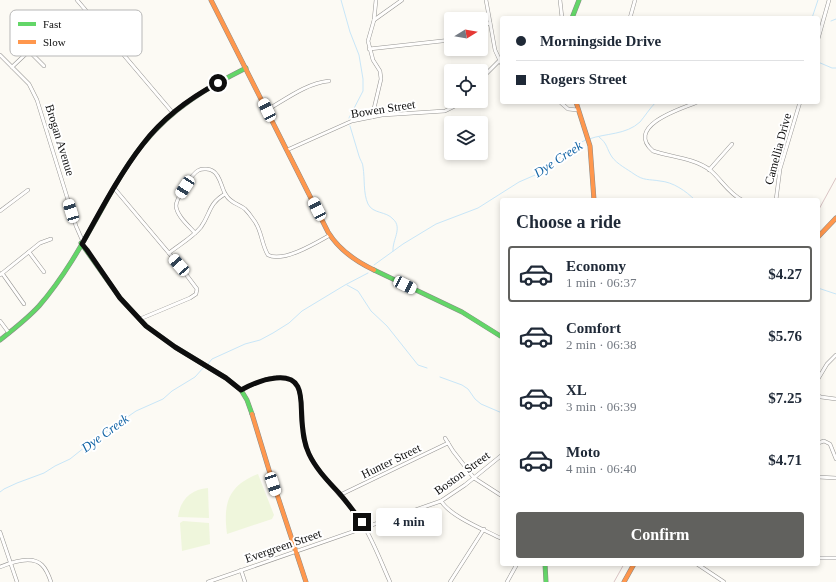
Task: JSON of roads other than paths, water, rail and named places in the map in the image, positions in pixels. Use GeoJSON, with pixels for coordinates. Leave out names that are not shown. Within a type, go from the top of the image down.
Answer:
{"type":"FeatureCollection","features":[{"type":"Feature","properties":{"kind":"street"},"geometry":{"type":"LineString","coordinates":[[77,0],[85,10]]}},
{"type":"Feature","properties":{"kind":"street"},"geometry":{"type":"LineString","coordinates":[[211,0],[330,235],[342,251],[352,259],[462,312],[500,337]]}},
{"type":"Feature","properties":{"kind":"street"},"geometry":{"type":"LineString","coordinates":[[372,117],[381,79],[380,71],[373,60],[368,42],[374,20],[376,0]]}},
{"type":"Feature","properties":{"kind":"street"},"geometry":{"type":"LineString","coordinates":[[374,20],[402,0]]}},
{"type":"Feature","properties":{"kind":"street"},"geometry":{"type":"LineString","coordinates":[[486,0],[495,50],[499,61],[488,72]]}},
{"type":"Feature","properties":{"kind":"street"},"geometry":{"type":"LineString","coordinates":[[560,0],[562,16]]}},
{"type":"Feature","properties":{"kind":"street"},"geometry":{"type":"LineString","coordinates":[[573,16],[579,0]]}},
{"type":"Feature","properties":{"kind":"street"},"geometry":{"type":"LineString","coordinates":[[631,16],[635,0]]}},
{"type":"Feature","properties":{"kind":"street"},"geometry":{"type":"LineString","coordinates":[[820,32],[830,0]]}},
{"type":"Feature","properties":{"kind":"street"},"geometry":{"type":"LineString","coordinates":[[369,49],[444,41]]}},
{"type":"Feature","properties":{"kind":"street","name":"Brogan Avenue"},"geometry":{"type":"LineString","coordinates":[[0,55],[28,84],[37,100],[82,243],[120,298],[140,320],[175,347],[226,378],[241,390],[247,400],[306,582]]}},
{"type":"Feature","properties":{"kind":"street"},"geometry":{"type":"LineString","coordinates":[[12,67],[24,56]]}},
{"type":"Feature","properties":{"kind":"street"},"geometry":{"type":"LineString","coordinates":[[34,56],[44,66]]}},
{"type":"Feature","properties":{"kind":"street"},"geometry":{"type":"LineString","coordinates":[[125,56],[173,113]]}},
{"type":"Feature","properties":{"kind":"street"},"geometry":{"type":"LineString","coordinates":[[0,340],[17,326],[46,296],[82,243],[114,188],[143,144],[173,113],[210,88],[246,68]]}},
{"type":"Feature","properties":{"kind":"street"},"geometry":{"type":"LineString","coordinates":[[267,110],[306,88],[323,81],[329,81]]}},
{"type":"Feature","properties":{"kind":"street"},"geometry":{"type":"LineString","coordinates":[[562,104],[568,109],[578,110]]}},
{"type":"Feature","properties":{"kind":"street"},"geometry":{"type":"LineString","coordinates":[[577,104],[590,146],[594,198]]}},
{"type":"Feature","properties":{"kind":"street"},"geometry":{"type":"LineString","coordinates":[[692,104],[669,112],[652,124],[645,136],[648,147],[653,151],[695,162],[710,170],[730,192],[739,198]]}},
{"type":"Feature","properties":{"kind":"street","name":"Camellia Drive"},"geometry":{"type":"LineString","coordinates":[[776,198],[780,169],[799,104]]}},
{"type":"Feature","properties":{"kind":"street","name":"Bowen Street"},"geometry":{"type":"LineString","coordinates":[[287,150],[342,125],[372,117],[444,111],[451,108]]}},
{"type":"Feature","properties":{"kind":"street"},"geometry":{"type":"LineString","coordinates":[[710,170],[732,144]]}},
{"type":"Feature","properties":{"kind":"street"},"geometry":{"type":"LineString","coordinates":[[195,233],[178,214],[176,206],[177,200],[193,175],[198,170],[206,169],[212,170],[217,174],[225,194],[233,202],[245,209],[254,220],[259,227],[265,252],[268,255],[276,257],[294,253],[330,235]]}},
{"type":"Feature","properties":{"kind":"street"},"geometry":{"type":"LineString","coordinates":[[114,188],[169,253],[197,289],[196,294],[190,298],[140,320]]}},
{"type":"Feature","properties":{"kind":"street"},"geometry":{"type":"LineString","coordinates":[[0,211],[28,190]]}},
{"type":"Feature","properties":{"kind":"street"},"geometry":{"type":"LineString","coordinates":[[169,253],[195,233],[203,224],[215,201],[225,194]]}},
{"type":"Feature","properties":{"kind":"street"},"geometry":{"type":"LineString","coordinates":[[820,235],[836,218]]}},
{"type":"Feature","properties":{"kind":"street"},"geometry":{"type":"LineString","coordinates":[[24,304],[1,274],[40,244],[51,239]]}},
{"type":"Feature","properties":{"kind":"street"},"geometry":{"type":"LineString","coordinates":[[29,252],[44,272]]}},
{"type":"Feature","properties":{"kind":"street"},"geometry":{"type":"LineString","coordinates":[[0,321],[9,333]]}},
{"type":"Feature","properties":{"kind":"street"},"geometry":{"type":"LineString","coordinates":[[820,376],[827,364],[836,355]]}},
{"type":"Feature","properties":{"kind":"street"},"geometry":{"type":"LineString","coordinates":[[241,390],[268,379],[281,377],[290,379],[297,385],[301,395],[304,441],[310,455],[317,468],[365,528],[390,582]]}},
{"type":"Feature","properties":{"kind":"street"},"geometry":{"type":"LineString","coordinates":[[820,397],[836,399]]}},
{"type":"Feature","properties":{"kind":"street"},"geometry":{"type":"LineString","coordinates":[[445,438],[474,478],[500,495]]}},
{"type":"Feature","properties":{"kind":"street"},"geometry":{"type":"LineString","coordinates":[[820,442],[824,441],[830,444],[836,459]]}},
{"type":"Feature","properties":{"kind":"street","name":"Hunter Street"},"geometry":{"type":"LineString","coordinates":[[340,495],[448,443]]}},
{"type":"Feature","properties":{"kind":"street","name":"Boston Street"},"geometry":{"type":"LineString","coordinates":[[365,528],[441,501],[474,478],[500,457]]}},
{"type":"Feature","properties":{"kind":"street"},"geometry":{"type":"LineString","coordinates":[[820,477],[836,478]]}},
{"type":"Feature","properties":{"kind":"street"},"geometry":{"type":"LineString","coordinates":[[441,501],[444,506],[454,513],[500,538]]}},
{"type":"Feature","properties":{"kind":"street","name":"Evergreen Street"},"geometry":{"type":"LineString","coordinates":[[208,582],[365,528]]}},
{"type":"Feature","properties":{"kind":"street"},"geometry":{"type":"LineString","coordinates":[[450,582],[484,530]]}},
{"type":"Feature","properties":{"kind":"street"},"geometry":{"type":"LineString","coordinates":[[0,532],[17,582]]}},
{"type":"Feature","properties":{"kind":"street"},"geometry":{"type":"LineString","coordinates":[[820,558],[836,558]]}},
{"type":"Feature","properties":{"kind":"street"},"geometry":{"type":"LineString","coordinates":[[0,567],[10,563],[30,560],[41,564],[46,570],[51,582]]}},
{"type":"Feature","properties":{"kind":"street"},"geometry":{"type":"LineString","coordinates":[[507,582],[516,566]]}},
{"type":"Feature","properties":{"kind":"street"},"geometry":{"type":"LineString","coordinates":[[545,566],[546,582]]}},
{"type":"Feature","properties":{"kind":"street"},"geometry":{"type":"LineString","coordinates":[[624,582],[633,566]]}},
{"type":"Feature","properties":{"kind":"street"},"geometry":{"type":"LineString","coordinates":[[699,566],[724,582]]}},
{"type":"Feature","properties":{"kind":"street"},"geometry":{"type":"LineString","coordinates":[[241,570],[245,582]]}},
{"type":"Feature","properties":{"kind":"waterway"},"geometry":{"type":"LineString","coordinates":[[341,0],[350,32],[359,55],[363,79],[363,91],[349,118]]}},
{"type":"Feature","properties":{"kind":"waterway"},"geometry":{"type":"LineString","coordinates":[[813,16],[818,0]]}},
{"type":"Feature","properties":{"kind":"waterway","name":"Dye Creek"},"geometry":{"type":"LineString","coordinates":[[831,21],[836,19]]}},
{"type":"Feature","properties":{"kind":"waterway"},"geometry":{"type":"LineString","coordinates":[[820,63],[832,68],[836,68]]}},
{"type":"Feature","properties":{"kind":"waterway","name":"Dye Creek"},"geometry":{"type":"LineString","coordinates":[[589,139],[622,132],[629,129],[640,122],[654,104]]}},
{"type":"Feature","properties":{"kind":"waterway"},"geometry":{"type":"LineString","coordinates":[[350,126],[363,166],[366,200],[370,207],[390,216],[396,223],[397,230],[393,251]]}},
{"type":"Feature","properties":{"kind":"waterway"},"geometry":{"type":"LineString","coordinates":[[599,137],[605,144],[614,160],[634,174],[644,179],[674,185],[688,193],[693,198]]}},
{"type":"Feature","properties":{"kind":"waterway","name":"Dye Creek"},"geometry":{"type":"LineString","coordinates":[[374,265],[403,244],[436,224],[478,208],[519,182],[542,172],[577,144],[586,140]]}},
{"type":"Feature","properties":{"kind":"waterway","name":"Dye Creek"},"geometry":{"type":"LineString","coordinates":[[208,364],[212,359],[245,344],[260,340],[273,333],[289,323],[302,311],[368,273]]}},
{"type":"Feature","properties":{"kind":"waterway"},"geometry":{"type":"LineString","coordinates":[[347,285],[358,291],[371,311],[387,326],[418,365],[427,368]]}},
{"type":"Feature","properties":{"kind":"waterway"},"geometry":{"type":"LineString","coordinates":[[820,289],[836,294]]}},
{"type":"Feature","properties":{"kind":"waterway","name":"Dye Creek"},"geometry":{"type":"LineString","coordinates":[[0,492],[17,483],[44,473],[70,459],[136,411],[163,399],[172,391],[195,377],[204,367]]}},
{"type":"Feature","properties":{"kind":"waterway"},"geometry":{"type":"LineString","coordinates":[[440,377],[462,385],[468,389],[475,399],[481,404],[500,412]]}},
{"type":"Feature","properties":{"kind":"railway"},"geometry":{"type":"LineString","coordinates":[[820,207],[836,178]]}},
{"type":"Feature","properties":{"kind":"railway"},"geometry":{"type":"LineString","coordinates":[[614,582],[623,566]]}}]}
